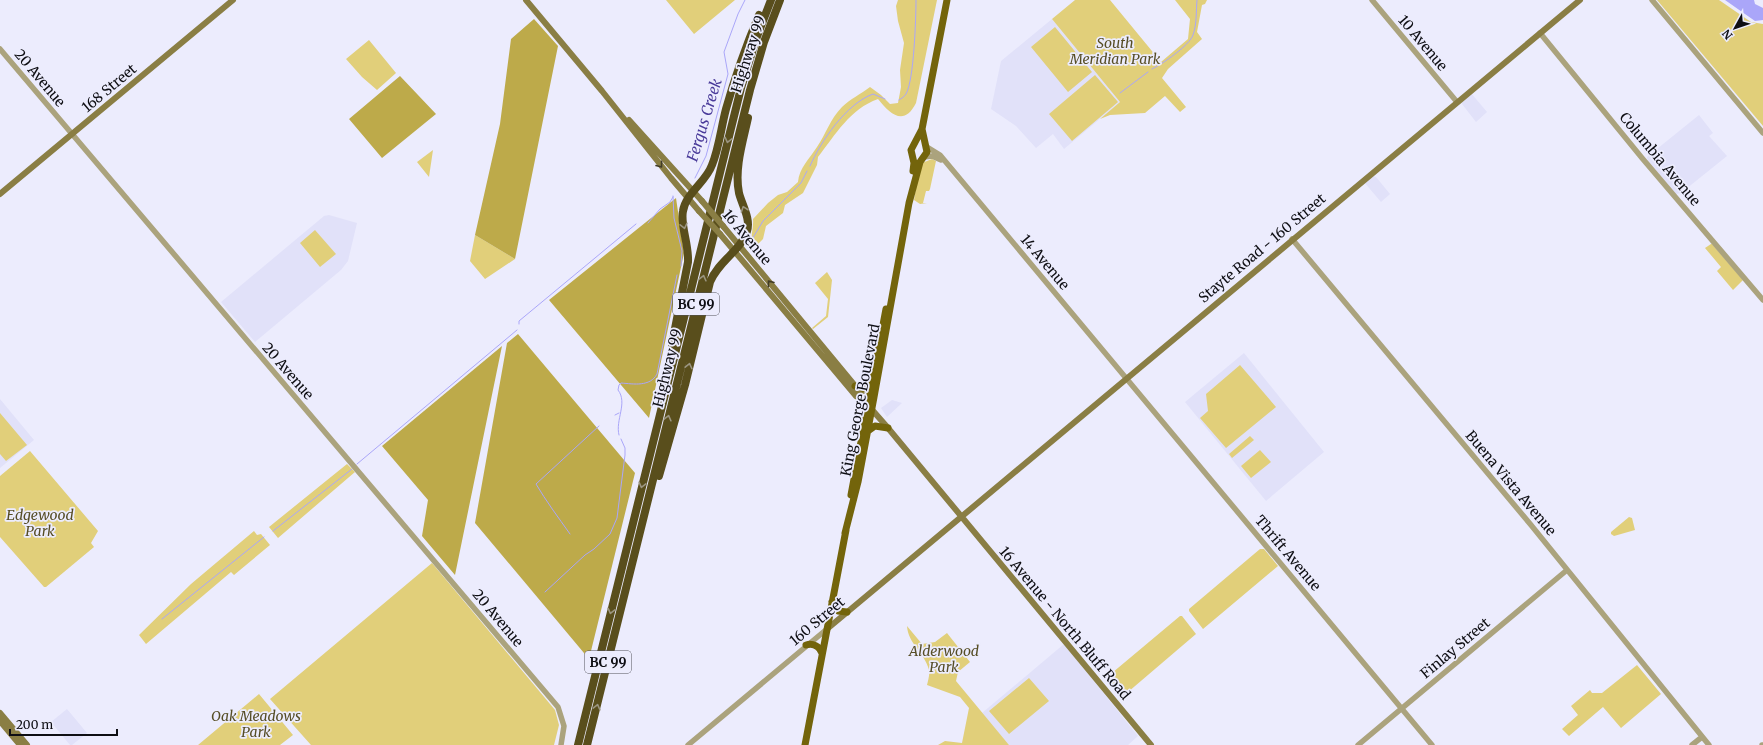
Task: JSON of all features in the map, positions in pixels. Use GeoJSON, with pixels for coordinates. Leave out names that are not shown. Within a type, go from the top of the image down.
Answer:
{"type":"FeatureCollection","features":[{"type":"Feature","properties":{"kind":"highway"},"geometry":{"type":"LineString","coordinates":[[652,447],[688,262],[688,249],[682,216],[684,207],[691,195],[707,176],[714,162],[738,71],[750,36],[766,0]]}},
{"type":"Feature","properties":{"kind":"highway","name":"Highway 99"},"geometry":{"type":"LineString","coordinates":[[578,745],[744,74],[771,0]]}},
{"type":"Feature","properties":{"kind":"highway","name":"Highway 99"},"geometry":{"type":"LineString","coordinates":[[587,745],[744,111],[768,31],[780,0]]}},
{"type":"Feature","properties":{"kind":"highway"},"geometry":{"type":"LineString","coordinates":[[628,578],[678,410],[710,282],[719,266],[739,245],[746,234],[748,226],[738,186],[739,166],[752,98],[768,31]]}},
{"type":"Feature","properties":{"kind":"main road","name":"168 Street"},"geometry":{"type":"LineString","coordinates":[[0,194],[233,0]]}},
{"type":"Feature","properties":{"kind":"main road","name":"16 Avenue"},"geometry":{"type":"LineString","coordinates":[[526,0],[691,195],[699,211],[779,303],[856,396],[870,407]]}},
{"type":"Feature","properties":{"kind":"main road"},"geometry":{"type":"LineString","coordinates":[[922,129],[927,152],[923,157],[917,158],[912,155],[911,150],[922,129],[947,0]]}},
{"type":"Feature","properties":{"kind":"main road","name":"Stayte Road - 160 Street"},"geometry":{"type":"LineString","coordinates":[[961,516],[1580,0]]}},
{"type":"Feature","properties":{"kind":"main road"},"geometry":{"type":"LineString","coordinates":[[915,143],[920,142],[926,146]]}},
{"type":"Feature","properties":{"kind":"main road","name":"King George Boulevard"},"geometry":{"type":"LineString","coordinates":[[909,203],[914,163],[912,155]]}},
{"type":"Feature","properties":{"kind":"main road","name":"King George Boulevard"},"geometry":{"type":"LineString","coordinates":[[845,533],[858,482],[868,431],[871,384],[884,320],[918,165],[923,157]]}},
{"type":"Feature","properties":{"kind":"main road","name":"16 Avenue"},"geometry":{"type":"LineString","coordinates":[[691,195],[702,201],[961,516]]}},
{"type":"Feature","properties":{"kind":"main road","name":"King George Boulevard"},"geometry":{"type":"LineString","coordinates":[[805,745],[845,533],[853,481],[887,333],[896,270]]}},
{"type":"Feature","properties":{"kind":"main road"},"geometry":{"type":"LineString","coordinates":[[779,303],[790,312],[793,312]]}},
{"type":"Feature","properties":{"kind":"main road"},"geometry":{"type":"LineString","coordinates":[[822,355],[831,357]]}},
{"type":"Feature","properties":{"kind":"main road"},"geometry":{"type":"LineString","coordinates":[[855,386],[865,389],[871,384]]}},
{"type":"Feature","properties":{"kind":"main road"},"geometry":{"type":"LineString","coordinates":[[868,431],[874,426],[888,428]]}},
{"type":"Feature","properties":{"kind":"main road","name":"160 Street"},"geometry":{"type":"LineString","coordinates":[[827,629],[961,516]]}},
{"type":"Feature","properties":{"kind":"main road","name":"16 Avenue - North Bluff Road"},"geometry":{"type":"LineString","coordinates":[[961,516],[1151,745]]}},
{"type":"Feature","properties":{"kind":"main road"},"geometry":{"type":"LineString","coordinates":[[832,602],[838,611],[847,612]]}},
{"type":"Feature","properties":{"kind":"main road"},"geometry":{"type":"LineString","coordinates":[[806,646],[810,644],[816,646],[822,653]]}},
{"type":"Feature","properties":{"kind":"main road"},"geometry":{"type":"LineString","coordinates":[[0,713],[27,745]]}},
{"type":"Feature","properties":{"kind":"main road"},"geometry":{"type":"LineString","coordinates":[[0,721],[20,745]]}},
{"type":"Feature","properties":{"kind":"street","name":"10 Avenue"},"geometry":{"type":"LineString","coordinates":[[1372,0],[1457,102]]}},
{"type":"Feature","properties":{"kind":"street"},"geometry":{"type":"LineString","coordinates":[[1652,0],[1763,133]]}},
{"type":"Feature","properties":{"kind":"street","name":"Columbia Avenue"},"geometry":{"type":"LineString","coordinates":[[1540,33],[1642,158],[1763,300]]}},
{"type":"Feature","properties":{"kind":"street","name":"20 Avenue"},"geometry":{"type":"LineString","coordinates":[[0,49],[558,708],[564,726],[561,745]]}},
{"type":"Feature","properties":{"kind":"street","name":"14 Avenue"},"geometry":{"type":"LineString","coordinates":[[926,146],[940,155],[1126,377]]}},
{"type":"Feature","properties":{"kind":"street"},"geometry":{"type":"LineString","coordinates":[[923,157],[932,156],[945,162]]}},
{"type":"Feature","properties":{"kind":"street","name":"Buena Vista Avenue"},"geometry":{"type":"LineString","coordinates":[[1292,239],[1531,525],[1709,745]]}},
{"type":"Feature","properties":{"kind":"street","name":"Thrift Avenue"},"geometry":{"type":"LineString","coordinates":[[1126,377],[1432,745]]}},
{"type":"Feature","properties":{"kind":"street","name":"Finlay Street"},"geometry":{"type":"LineString","coordinates":[[1358,745],[1566,570]]}},
{"type":"Feature","properties":{"kind":"street","name":"160 Street"},"geometry":{"type":"LineString","coordinates":[[688,745],[827,629]]}},
{"type":"Feature","properties":{"kind":"street"},"geometry":{"type":"LineString","coordinates":[[1692,745],[1702,737]]}},
{"type":"Feature","properties":{"kind":"shaded area"},"geometry":{"type":"Polygon","coordinates":[[[1725,0],[1754,0],[1755,4],[1763,8],[1763,20],[1755,21],[1725,0]]]}},
{"type":"Feature","properties":{"kind":"shaded area"},"geometry":{"type":"Polygon","coordinates":[[[534,19],[558,46],[515,259],[475,235],[500,124],[511,39],[534,19]]]}},
{"type":"Feature","properties":{"kind":"shaded area"},"geometry":{"type":"Polygon","coordinates":[[[1052,19],[1120,102],[1064,149],[1053,134],[1036,148],[1016,126],[991,109],[1001,61],[1052,19]]]}},
{"type":"Feature","properties":{"kind":"shaded area"},"geometry":{"type":"Polygon","coordinates":[[[400,76],[436,114],[382,158],[349,119],[400,76]]]}},
{"type":"Feature","properties":{"kind":"shaded area"},"geometry":{"type":"Polygon","coordinates":[[[1471,93],[1487,112],[1476,122],[1462,104],[1462,101],[1471,93]]]}},
{"type":"Feature","properties":{"kind":"shaded area"},"geometry":{"type":"Polygon","coordinates":[[[1699,115],[1713,133],[1709,136],[1727,156],[1681,193],[1676,194],[1648,161],[1647,157],[1699,115]]]}},
{"type":"Feature","properties":{"kind":"shaded area"},"geometry":{"type":"Polygon","coordinates":[[[1373,176],[1376,177],[1390,194],[1381,202],[1364,182],[1373,176]]]}},
{"type":"Feature","properties":{"kind":"shaded area"},"geometry":{"type":"Polygon","coordinates":[[[676,198],[684,253],[649,418],[549,300],[676,198]]]}},
{"type":"Feature","properties":{"kind":"shaded area"},"geometry":{"type":"Polygon","coordinates":[[[329,215],[357,223],[348,261],[341,270],[255,342],[221,302],[324,216],[329,215]]]}},
{"type":"Feature","properties":{"kind":"shaded area"},"geometry":{"type":"Polygon","coordinates":[[[518,334],[635,473],[589,659],[475,523],[507,343],[518,334]]]}},
{"type":"Feature","properties":{"kind":"shaded area"},"geometry":{"type":"Polygon","coordinates":[[[502,346],[455,575],[422,536],[428,500],[382,446],[502,346]]]}},
{"type":"Feature","properties":{"kind":"shaded area"},"geometry":{"type":"Polygon","coordinates":[[[1244,353],[1324,452],[1266,501],[1185,402],[1244,353]]]}},
{"type":"Feature","properties":{"kind":"shaded area"},"geometry":{"type":"Polygon","coordinates":[[[0,399],[34,440],[0,468],[0,399]]]}},
{"type":"Feature","properties":{"kind":"shaded area"},"geometry":{"type":"Polygon","coordinates":[[[892,400],[902,403],[887,417],[881,408],[892,400]]]}},
{"type":"Feature","properties":{"kind":"shaded area"},"geometry":{"type":"Polygon","coordinates":[[[1064,644],[1138,736],[1128,745],[1009,745],[982,713],[1064,644]]]}},
{"type":"Feature","properties":{"kind":"shaded area"},"geometry":{"type":"Polygon","coordinates":[[[67,709],[87,733],[72,745],[70,745],[51,722],[67,709]]]}},
{"type":"Feature","properties":{"kind":"green space"},"geometry":{"type":"Polygon","coordinates":[[[666,0],[735,0],[694,34],[666,0]]]}},
{"type":"Feature","properties":{"kind":"green space"},"geometry":{"type":"Polygon","coordinates":[[[898,0],[937,0],[916,103],[907,115],[897,116],[887,109],[878,99],[868,103],[851,116],[818,157],[817,165],[803,193],[785,205],[783,213],[766,226],[763,239],[752,250],[751,243],[753,219],[768,203],[778,195],[787,192],[798,182],[800,172],[820,142],[834,116],[842,107],[848,101],[870,87],[890,104],[898,103],[901,87],[900,70],[904,43],[898,21],[896,6],[898,0]]]}},
{"type":"Feature","properties":{"kind":"green space","name":"South Meridian Park"},"geometry":{"type":"Polygon","coordinates":[[[1075,0],[1110,0],[1161,62],[1188,39],[1190,19],[1175,0],[1207,0],[1205,4],[1202,5],[1197,32],[1202,39],[1168,69],[1162,78],[1186,107],[1180,112],[1165,96],[1145,113],[1110,115],[1100,119],[1120,102],[1052,19],[1075,0]]]}},
{"type":"Feature","properties":{"kind":"green space"},"geometry":{"type":"Polygon","coordinates":[[[1657,0],[1719,0],[1751,22],[1763,24],[1763,126],[1657,0]]]}},
{"type":"Feature","properties":{"kind":"green space"},"geometry":{"type":"Polygon","coordinates":[[[1055,27],[1092,72],[1068,92],[1031,47],[1055,27]]]}},
{"type":"Feature","properties":{"kind":"green space"},"geometry":{"type":"Polygon","coordinates":[[[369,40],[396,73],[377,90],[362,77],[346,59],[369,40]]]}},
{"type":"Feature","properties":{"kind":"green space"},"geometry":{"type":"Polygon","coordinates":[[[1095,75],[1118,102],[1072,141],[1049,114],[1095,75]]]}},
{"type":"Feature","properties":{"kind":"green space"},"geometry":{"type":"Polygon","coordinates":[[[433,150],[429,177],[417,162],[433,150]]]}},
{"type":"Feature","properties":{"kind":"green space"},"geometry":{"type":"Polygon","coordinates":[[[932,159],[936,161],[930,189],[929,191],[926,191],[923,203],[927,203],[920,204],[914,200],[918,175],[922,163],[932,159]]]}},
{"type":"Feature","properties":{"kind":"green space"},"geometry":{"type":"Polygon","coordinates":[[[315,230],[336,254],[320,267],[300,243],[315,230]]]}},
{"type":"Feature","properties":{"kind":"green space"},"geometry":{"type":"Polygon","coordinates":[[[475,235],[515,259],[485,279],[470,261],[475,235]]]}},
{"type":"Feature","properties":{"kind":"green space"},"geometry":{"type":"Polygon","coordinates":[[[1711,244],[1743,280],[1733,290],[1717,271],[1721,267],[1705,248],[1711,244]]]}},
{"type":"Feature","properties":{"kind":"green space"},"geometry":{"type":"Polygon","coordinates":[[[827,272],[832,280],[828,317],[813,329],[812,328],[826,316],[828,299],[815,283],[827,272]]]}},
{"type":"Feature","properties":{"kind":"green space"},"geometry":{"type":"Polygon","coordinates":[[[1240,365],[1276,407],[1226,448],[1200,418],[1208,411],[1206,394],[1240,365]]]}},
{"type":"Feature","properties":{"kind":"green space"},"geometry":{"type":"Polygon","coordinates":[[[0,413],[27,445],[6,461],[0,454],[0,413]]]}},
{"type":"Feature","properties":{"kind":"green space"},"geometry":{"type":"Polygon","coordinates":[[[1250,436],[1254,440],[1232,458],[1229,454],[1250,436]]]}},
{"type":"Feature","properties":{"kind":"green space"},"geometry":{"type":"Polygon","coordinates":[[[1260,450],[1271,462],[1251,478],[1241,466],[1260,450]]]}},
{"type":"Feature","properties":{"kind":"green space","name":"Edgewood Park"},"geometry":{"type":"Polygon","coordinates":[[[30,451],[98,531],[91,543],[94,547],[46,587],[44,587],[0,537],[0,476],[30,451]]]}},
{"type":"Feature","properties":{"kind":"green space"},"geometry":{"type":"Polygon","coordinates":[[[347,464],[355,472],[278,538],[269,527],[347,464]]]}},
{"type":"Feature","properties":{"kind":"green space"},"geometry":{"type":"Polygon","coordinates":[[[1629,517],[1632,518],[1635,530],[1614,536],[1611,534],[1611,532],[1629,517]]]}},
{"type":"Feature","properties":{"kind":"green space"},"geometry":{"type":"Polygon","coordinates":[[[254,531],[257,535],[261,534],[270,545],[234,575],[231,572],[146,644],[139,635],[191,584],[254,531]]]}},
{"type":"Feature","properties":{"kind":"green space"},"geometry":{"type":"Polygon","coordinates":[[[1260,549],[1264,549],[1278,566],[1203,629],[1189,609],[1260,549]]]}},
{"type":"Feature","properties":{"kind":"green space"},"geometry":{"type":"Polygon","coordinates":[[[432,563],[555,710],[559,725],[554,745],[311,745],[270,699],[432,563]]]}},
{"type":"Feature","properties":{"kind":"green space"},"geometry":{"type":"Polygon","coordinates":[[[1180,616],[1182,616],[1196,634],[1121,698],[1106,678],[1180,616]]]}},
{"type":"Feature","properties":{"kind":"green space","name":"Alderwood Park"},"geometry":{"type":"Polygon","coordinates":[[[907,626],[922,644],[935,642],[947,633],[970,662],[958,672],[956,681],[1009,745],[938,745],[945,741],[962,743],[969,708],[960,697],[927,685],[929,670],[927,664],[910,638],[907,626]]]}},
{"type":"Feature","properties":{"kind":"green space"},"geometry":{"type":"Polygon","coordinates":[[[1637,665],[1661,694],[1621,728],[1603,707],[1569,736],[1562,729],[1578,715],[1571,706],[1590,690],[1592,693],[1602,693],[1637,665]]]}},
{"type":"Feature","properties":{"kind":"green space"},"geometry":{"type":"Polygon","coordinates":[[[1029,678],[1049,701],[1009,734],[989,711],[1029,678]]]}},
{"type":"Feature","properties":{"kind":"green space","name":"Oak Meadows Park"},"geometry":{"type":"Polygon","coordinates":[[[259,694],[293,735],[280,745],[198,745],[259,694]]]}},
{"type":"Feature","properties":{"kind":"waterway","name":"Fergus Creek"},"geometry":{"type":"LineString","coordinates":[[695,178],[706,156],[728,74],[724,52],[738,14],[745,0]]}},
{"type":"Feature","properties":{"kind":"waterway"},"geometry":{"type":"LineString","coordinates":[[899,100],[906,94],[911,76],[916,20],[916,0]]}},
{"type":"Feature","properties":{"kind":"waterway"},"geometry":{"type":"LineString","coordinates":[[1152,69],[1175,54],[1191,39],[1195,26],[1197,0]]}},
{"type":"Feature","properties":{"kind":"waterway"},"geometry":{"type":"LineString","coordinates":[[1120,93],[1148,72]]}},
{"type":"Feature","properties":{"kind":"waterway"},"geometry":{"type":"LineString","coordinates":[[810,166],[828,135],[853,106],[873,94],[885,99]]}},
{"type":"Feature","properties":{"kind":"waterway"},"geometry":{"type":"LineString","coordinates":[[751,241],[763,221],[801,183],[807,171]]}},
{"type":"Feature","properties":{"kind":"waterway"},"geometry":{"type":"LineString","coordinates":[[673,196],[674,218],[682,251],[681,266]]}},
{"type":"Feature","properties":{"kind":"waterway"},"geometry":{"type":"LineString","coordinates":[[648,223],[660,209],[670,202],[673,197]]}},
{"type":"Feature","properties":{"kind":"waterway"},"geometry":{"type":"LineString","coordinates":[[519,324],[519,321],[636,224]]}},
{"type":"Feature","properties":{"kind":"waterway"},"geometry":{"type":"LineString","coordinates":[[619,435],[618,429],[622,406],[621,395],[618,390],[619,385],[621,383],[646,383],[657,374],[677,275]]}},
{"type":"Feature","properties":{"kind":"waterway"},"geometry":{"type":"LineString","coordinates":[[357,464],[517,330]]}},
{"type":"Feature","properties":{"kind":"waterway"},"geometry":{"type":"LineString","coordinates":[[615,415],[619,413]]}},
{"type":"Feature","properties":{"kind":"waterway"},"geometry":{"type":"LineString","coordinates":[[570,534],[536,484],[599,426]]}},
{"type":"Feature","properties":{"kind":"waterway"},"geometry":{"type":"LineString","coordinates":[[545,592],[610,534],[617,518],[625,455],[625,448],[621,439]]}},
{"type":"Feature","properties":{"kind":"waterway"},"geometry":{"type":"LineString","coordinates":[[273,531],[352,469]]}},
{"type":"Feature","properties":{"kind":"waterway"},"geometry":{"type":"LineString","coordinates":[[162,619],[264,537]]}}]}
